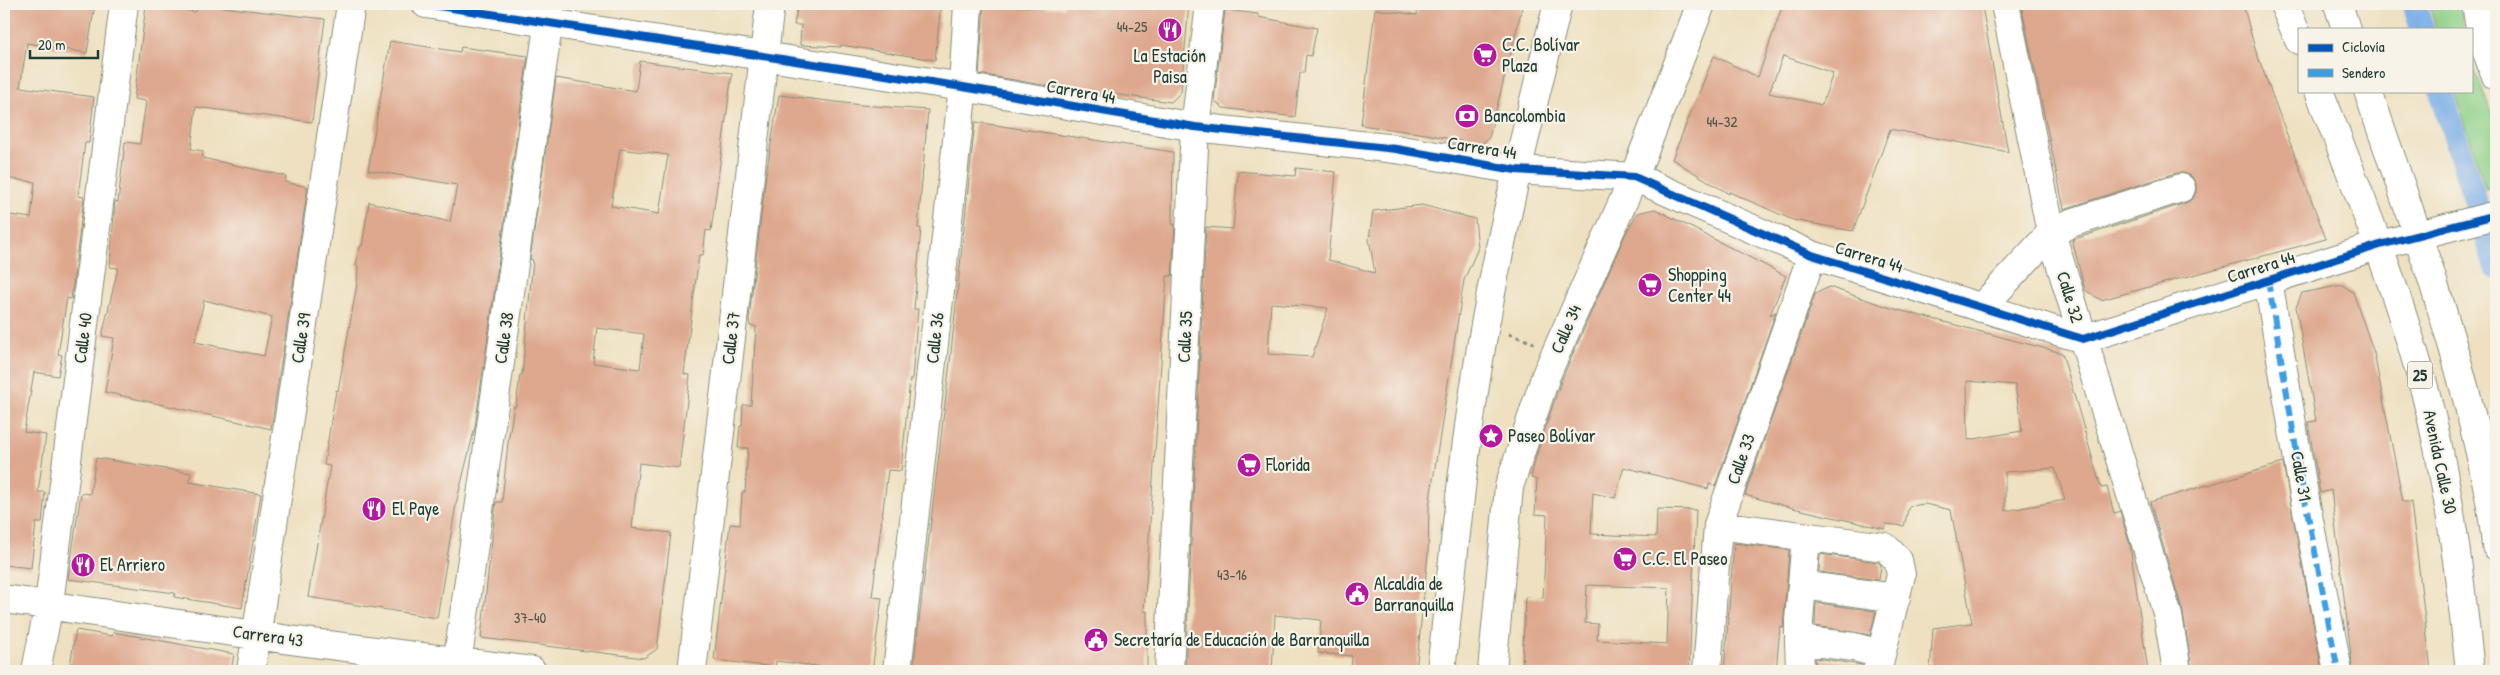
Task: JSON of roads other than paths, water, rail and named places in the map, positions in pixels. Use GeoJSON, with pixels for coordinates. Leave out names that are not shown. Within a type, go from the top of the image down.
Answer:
{"type":"FeatureCollection","features":[{"type":"Feature","properties":{"kind":"main road","name":"Calle 40"},"geometry":{"type":"LineString","coordinates":[[36,671],[49,604],[124,4]]}},
{"type":"Feature","properties":{"kind":"main road","name":"Calle 39"},"geometry":{"type":"LineString","coordinates":[[251,671],[351,4]]}},
{"type":"Feature","properties":{"kind":"main road","name":"Carrera 44"},"geometry":{"type":"LineString","coordinates":[[426,4],[550,13],[765,58],[963,87],[1195,127],[1396,149],[1516,170],[1634,177],[1812,255],[2084,339],[2418,234],[2496,216]]}},
{"type":"Feature","properties":{"kind":"main road","name":"Calle 37"},"geometry":{"type":"LineString","coordinates":[[692,671],[770,4]]}},
{"type":"Feature","properties":{"kind":"main road","name":"Calle 36"},"geometry":{"type":"LineString","coordinates":[[897,671],[963,87],[968,4]]}},
{"type":"Feature","properties":{"kind":"main road","name":"Calle 35"},"geometry":{"type":"LineString","coordinates":[[1169,671],[1195,127],[1210,4]]}},
{"type":"Feature","properties":{"kind":"main road"},"geometry":{"type":"LineString","coordinates":[[1441,671],[1464,457],[1485,325],[1516,170],[1558,4]]}},
{"type":"Feature","properties":{"kind":"main road","name":"Calle 34"},"geometry":{"type":"LineString","coordinates":[[1492,671],[1509,487],[1546,375],[1634,177],[1701,4]]}},
{"type":"Feature","properties":{"kind":"main road","name":"Calle 32"},"geometry":{"type":"LineString","coordinates":[[2005,4],[2051,233],[2168,616],[2177,671]]}},
{"type":"Feature","properties":{"kind":"main road"},"geometry":{"type":"LineString","coordinates":[[2284,4],[2298,38]]}},
{"type":"Feature","properties":{"kind":"main road"},"geometry":{"type":"LineString","coordinates":[[2338,4],[2346,28]]}},
{"type":"Feature","properties":{"kind":"main road"},"geometry":{"type":"LineString","coordinates":[[2476,4],[2482,40],[2496,76]]}},
{"type":"Feature","properties":{"kind":"main road","name":"Calle 38"},"geometry":{"type":"LineString","coordinates":[[457,667],[550,13]]}},
{"type":"Feature","properties":{"kind":"main road","name":"Avenida Calle 30"},"geometry":{"type":"LineString","coordinates":[[2319,92],[2380,246],[2425,391],[2445,483],[2456,546],[2470,671]]}},
{"type":"Feature","properties":{"kind":"main road","name":"25"},"geometry":{"type":"LineString","coordinates":[[2368,92],[2418,234],[2462,379],[2484,469],[2496,546]]}},
{"type":"Feature","properties":{"kind":"main road"},"geometry":{"type":"LineString","coordinates":[[1981,308],[2051,233],[2071,224],[2181,188]]}},
{"type":"Feature","properties":{"kind":"main road","name":"Calle 33"},"geometry":{"type":"LineString","coordinates":[[1707,671],[1718,525],[1812,255]]}},
{"type":"Feature","properties":{"kind":"main road","name":"Calle 31"},"geometry":{"type":"LineString","coordinates":[[2268,280],[2302,484],[2338,671]]}},
{"type":"Feature","properties":{"kind":"main road"},"geometry":{"type":"LineString","coordinates":[[1718,525],[1885,547],[1898,560],[1901,574],[1879,662],[1854,647],[1799,640]]}},
{"type":"Feature","properties":{"kind":"main road"},"geometry":{"type":"LineString","coordinates":[[1800,671],[1799,640],[1806,537]]}},
{"type":"Feature","properties":{"kind":"main road"},"geometry":{"type":"LineString","coordinates":[[1802,585],[1896,598]]}},
{"type":"Feature","properties":{"kind":"main road","name":"Carrera 43"},"geometry":{"type":"LineString","coordinates":[[4,599],[256,635],[457,667],[532,671]]}},
{"type":"Feature","properties":{"kind":"waterway"},"geometry":{"type":"LineString","coordinates":[[2414,4],[2422,28]]}},
{"type":"Feature","properties":{"kind":"waterway"},"geometry":{"type":"LineString","coordinates":[[2441,92],[2496,267]]}},
{"type":"Feature","properties":{"kind":"place","name":"La Estación Paisa"},"geometry":{"type":"Point","coordinates":[1170,30]}},
{"type":"Feature","properties":{"kind":"place","name":"C.C. Bolívar Plaza"},"geometry":{"type":"Point","coordinates":[1485,55]}},
{"type":"Feature","properties":{"kind":"place","name":"Bancolombia"},"geometry":{"type":"Point","coordinates":[1467,116]}},
{"type":"Feature","properties":{"kind":"place","name":"Shopping Center 44"},"geometry":{"type":"Point","coordinates":[1650,285]}},
{"type":"Feature","properties":{"kind":"place","name":"Paseo Bolívar"},"geometry":{"type":"Point","coordinates":[1491,436]}},
{"type":"Feature","properties":{"kind":"place","name":"Florida"},"geometry":{"type":"Point","coordinates":[1249,465]}},
{"type":"Feature","properties":{"kind":"place","name":"El Paye"},"geometry":{"type":"Point","coordinates":[374,509]}},
{"type":"Feature","properties":{"kind":"place","name":"C.C. El Paseo"},"geometry":{"type":"Point","coordinates":[1625,559]}},
{"type":"Feature","properties":{"kind":"place","name":"El Arriero"},"geometry":{"type":"Point","coordinates":[83,565]}},
{"type":"Feature","properties":{"kind":"place","name":"Alcaldía de Barranquilla"},"geometry":{"type":"Point","coordinates":[1357,594]}},
{"type":"Feature","properties":{"kind":"place","name":"Secretaría de Educación de Barranquilla"},"geometry":{"type":"Point","coordinates":[1096,640]}}]}
